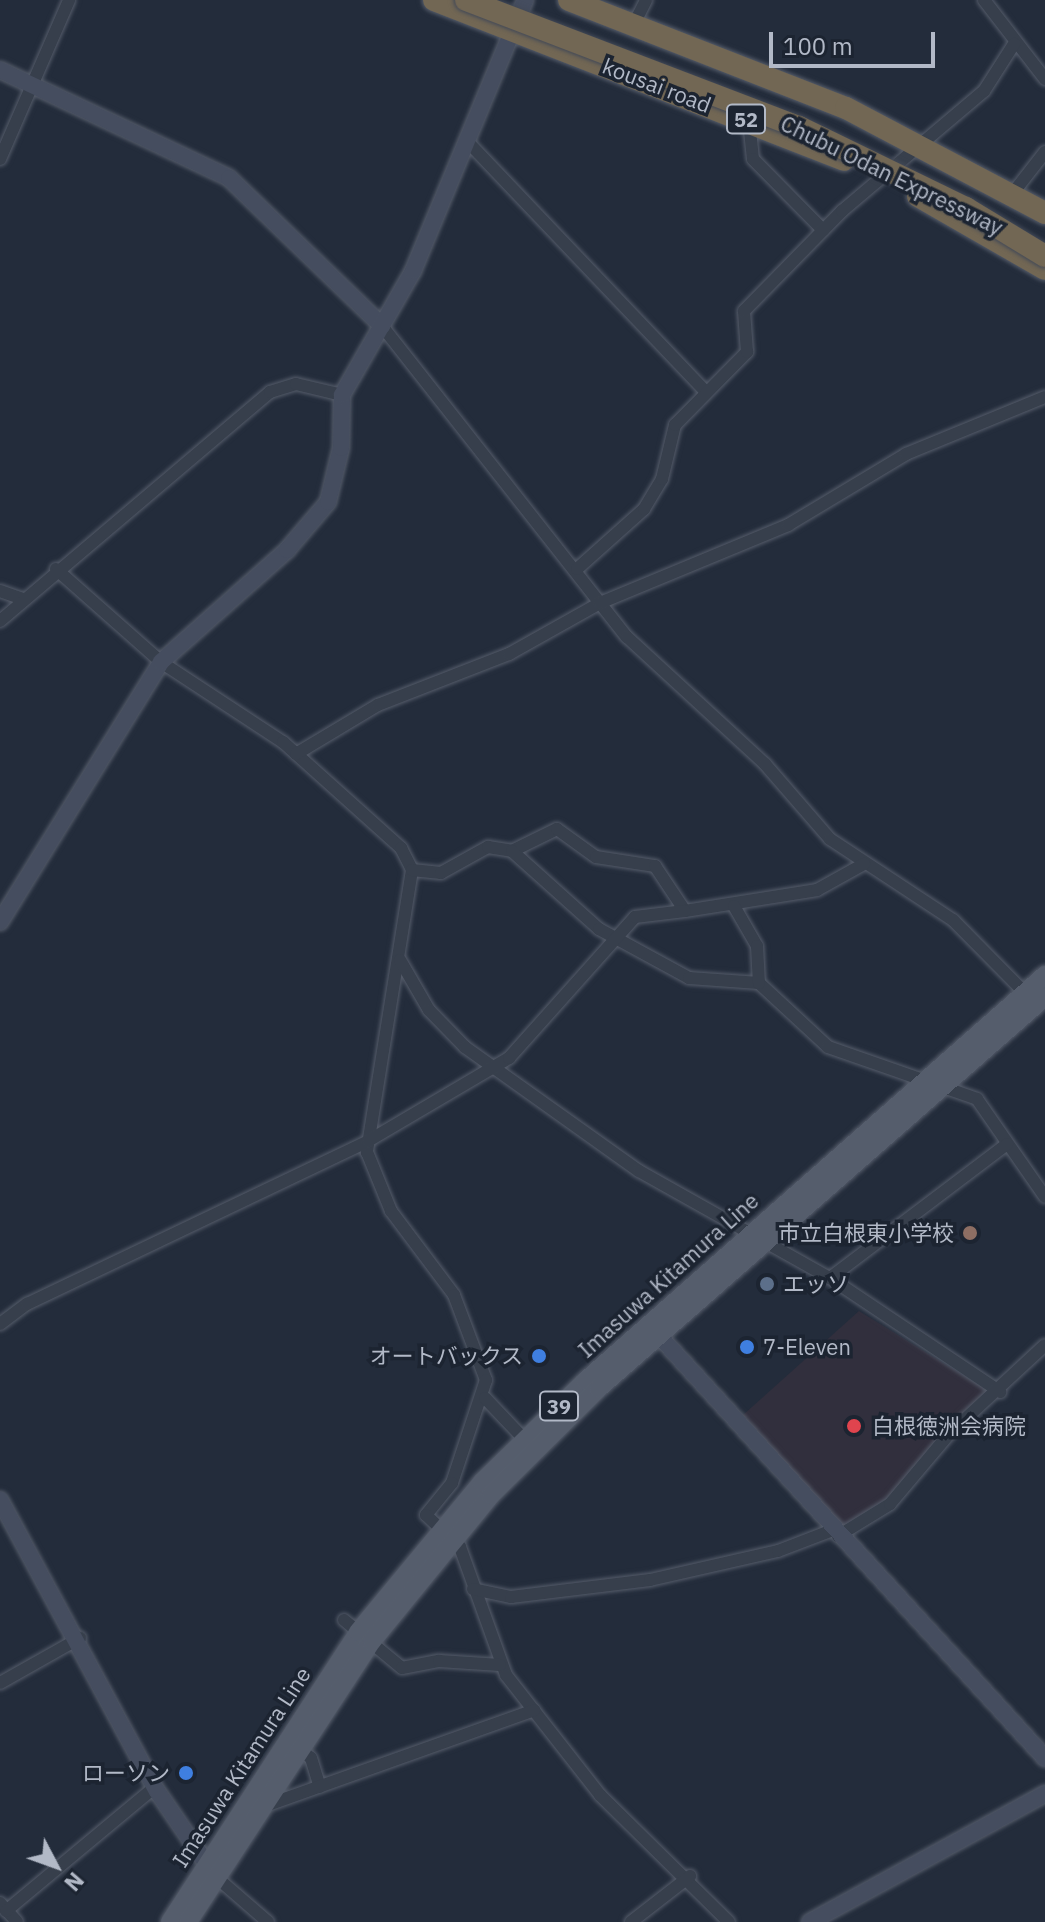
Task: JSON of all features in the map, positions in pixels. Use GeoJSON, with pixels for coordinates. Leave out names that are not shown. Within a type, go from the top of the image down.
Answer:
{"type":"FeatureCollection","features":[{"type":"Feature","properties":{"kind":"highway","name":"kousai road"},"geometry":{"type":"LineString","coordinates":[[434,0],[749,121],[881,177],[1045,269]]}},
{"type":"Feature","properties":{"kind":"highway","name":"Chubu Odan Expressway"},"geometry":{"type":"LineString","coordinates":[[466,0],[799,127],[966,208],[1045,256]]}},
{"type":"Feature","properties":{"kind":"highway","name":"Chubu Odan Expressway"},"geometry":{"type":"LineString","coordinates":[[488,0],[854,143],[1045,247]]}},
{"type":"Feature","properties":{"kind":"highway","name":"52"},"geometry":{"type":"LineString","coordinates":[[569,0],[920,142],[1045,213]]}},
{"type":"Feature","properties":{"kind":"main road","name":"Imasuwa Kitamura Line"},"geometry":{"type":"LineString","coordinates":[[188,1922],[211,1870],[365,1637],[524,1439],[654,1330],[932,1084],[1038,1002],[1045,975]]}},
{"type":"Feature","properties":{"kind":"main road","name":"Imasuwa Kitamura Line"},"geometry":{"type":"LineString","coordinates":[[446,1533],[654,1330]]}},
{"type":"Feature","properties":{"kind":"main road","name":"Imasuwa Kitamura Line"},"geometry":{"type":"LineString","coordinates":[[170,1922],[262,1807],[365,1637]]}},
{"type":"Feature","properties":{"kind":"street"},"geometry":{"type":"LineString","coordinates":[[0,159],[69,0]]}},
{"type":"Feature","properties":{"kind":"street"},"geometry":{"type":"LineString","coordinates":[[0,922],[161,662],[319,515],[336,480],[342,395],[382,326],[525,0]]}},
{"type":"Feature","properties":{"kind":"street"},"geometry":{"type":"LineString","coordinates":[[634,24],[644,0]]}},
{"type":"Feature","properties":{"kind":"street"},"geometry":{"type":"LineString","coordinates":[[984,0],[1014,44],[1045,79]]}},
{"type":"Feature","properties":{"kind":"street"},"geometry":{"type":"LineString","coordinates":[[577,569],[644,509],[662,479],[675,425],[705,391],[747,352],[744,311],[823,230],[920,142],[984,91],[1014,44]]}},
{"type":"Feature","properties":{"kind":"street"},"geometry":{"type":"LineString","coordinates":[[0,70],[31,89],[229,178],[382,326],[577,569],[600,603],[864,864],[953,920],[1038,1002]]}},
{"type":"Feature","properties":{"kind":"street"},"geometry":{"type":"LineString","coordinates":[[749,121],[753,159],[823,230]]}},
{"type":"Feature","properties":{"kind":"street"},"geometry":{"type":"LineString","coordinates":[[466,140],[705,391]]}},
{"type":"Feature","properties":{"kind":"street"},"geometry":{"type":"LineString","coordinates":[[1013,193],[1045,152]]}},
{"type":"Feature","properties":{"kind":"street"},"geometry":{"type":"LineString","coordinates":[[0,621],[56,569],[270,392],[296,384],[342,395]]}},
{"type":"Feature","properties":{"kind":"street"},"geometry":{"type":"LineString","coordinates":[[296,754],[378,705],[509,654],[600,603],[788,525],[906,454],[1045,397]]}},
{"type":"Feature","properties":{"kind":"street"},"geometry":{"type":"LineString","coordinates":[[56,569],[161,662],[296,754],[387,833],[412,870],[400,960],[368,1141],[391,1211],[454,1295],[486,1380],[485,1398],[452,1483],[426,1515],[446,1533],[473,1589],[500,1665],[600,1795],[690,1876],[729,1922]]}},
{"type":"Feature","properties":{"kind":"street"},"geometry":{"type":"LineString","coordinates":[[0,591],[23,599]]}},
{"type":"Feature","properties":{"kind":"street"},"geometry":{"type":"LineString","coordinates":[[512,851],[557,829],[596,857],[655,866],[685,911]]}},
{"type":"Feature","properties":{"kind":"street"},"geometry":{"type":"LineString","coordinates":[[412,870],[441,873],[488,847],[512,851],[614,935],[689,978],[759,983],[828,1047],[987,1107],[1007,1144],[1045,1197]]}},
{"type":"Feature","properties":{"kind":"street"},"geometry":{"type":"LineString","coordinates":[[0,1324],[27,1304],[368,1141],[494,1067],[614,935],[647,911],[734,906],[817,890],[864,864]]}},
{"type":"Feature","properties":{"kind":"street"},"geometry":{"type":"LineString","coordinates":[[734,906],[757,946],[759,983]]}},
{"type":"Feature","properties":{"kind":"street"},"geometry":{"type":"LineString","coordinates":[[400,960],[445,1029],[494,1067],[639,1171],[830,1278],[1000,1392]]}},
{"type":"Feature","properties":{"kind":"street"},"geometry":{"type":"LineString","coordinates":[[830,1278],[1007,1144]]}},
{"type":"Feature","properties":{"kind":"street"},"geometry":{"type":"LineString","coordinates":[[654,1330],[836,1533],[1045,1758]]}},
{"type":"Feature","properties":{"kind":"street"},"geometry":{"type":"LineString","coordinates":[[473,1589],[511,1597],[650,1580],[778,1551],[836,1533],[890,1504],[950,1433],[1000,1392],[1045,1345]]}},
{"type":"Feature","properties":{"kind":"street"},"geometry":{"type":"LineString","coordinates":[[485,1398],[524,1439]]}},
{"type":"Feature","properties":{"kind":"street"},"geometry":{"type":"LineString","coordinates":[[0,1500],[80,1638],[155,1787],[211,1870],[268,1922]]}},
{"type":"Feature","properties":{"kind":"street"},"geometry":{"type":"LineString","coordinates":[[344,1620],[402,1668],[439,1661],[500,1665]]}},
{"type":"Feature","properties":{"kind":"street"},"geometry":{"type":"LineString","coordinates":[[0,1683],[80,1638]]}},
{"type":"Feature","properties":{"kind":"street"},"geometry":{"type":"LineString","coordinates":[[262,1807],[534,1710]]}},
{"type":"Feature","properties":{"kind":"street"},"geometry":{"type":"LineString","coordinates":[[298,1748],[311,1758],[320,1787]]}},
{"type":"Feature","properties":{"kind":"street"},"geometry":{"type":"LineString","coordinates":[[17,1922],[3,1907],[155,1787]]}},
{"type":"Feature","properties":{"kind":"street"},"geometry":{"type":"LineString","coordinates":[[810,1922],[1045,1794]]}},
{"type":"Feature","properties":{"kind":"street"},"geometry":{"type":"LineString","coordinates":[[631,1922],[690,1876]]}},
{"type":"Feature","properties":{"kind":"shaded area","name":"白根徳洲会病院"},"geometry":{"type":"Polygon","coordinates":[[[859,1311],[992,1393],[894,1494],[842,1527],[743,1415],[859,1311]]]}},
{"type":"Feature","properties":{"kind":"place","name":"市立白根東小学校"},"geometry":{"type":"Point","coordinates":[970,1233]}},
{"type":"Feature","properties":{"kind":"place","name":"エッソ"},"geometry":{"type":"Point","coordinates":[767,1284]}},
{"type":"Feature","properties":{"kind":"place","name":"7-Eleven"},"geometry":{"type":"Point","coordinates":[747,1347]}},
{"type":"Feature","properties":{"kind":"place","name":"オートバックス"},"geometry":{"type":"Point","coordinates":[539,1356]}},
{"type":"Feature","properties":{"kind":"place","name":"白根徳洲会病院"},"geometry":{"type":"Point","coordinates":[854,1426]}},
{"type":"Feature","properties":{"kind":"place","name":"ローソン"},"geometry":{"type":"Point","coordinates":[186,1773]}}]}
